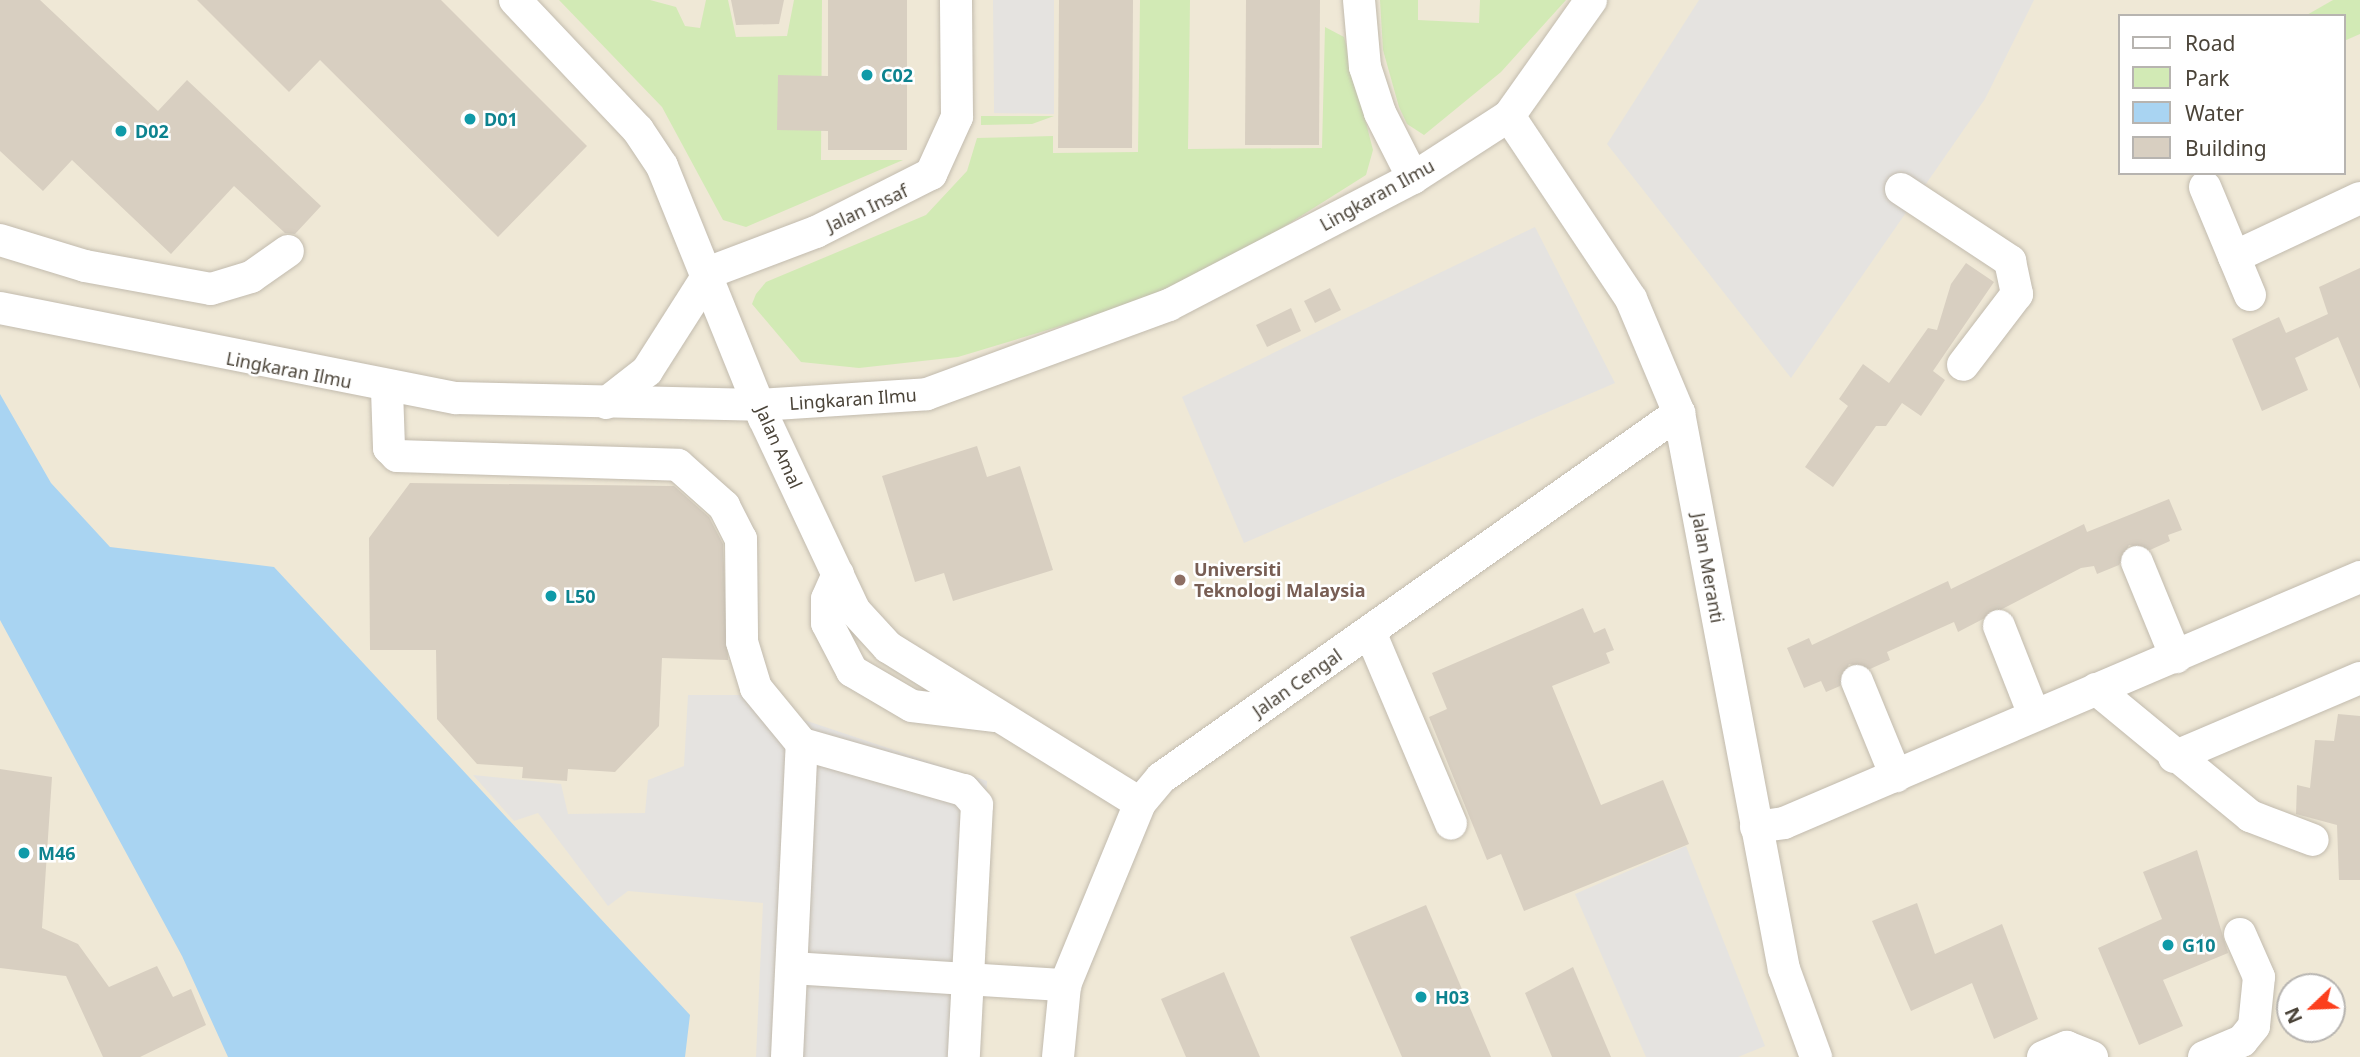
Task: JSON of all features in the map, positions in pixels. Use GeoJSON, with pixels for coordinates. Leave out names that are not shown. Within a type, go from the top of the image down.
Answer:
{"type":"FeatureCollection","features":[{"type":"Feature","properties":{"kind":"street","name":"Jalan Amal"},"geometry":{"type":"LineString","coordinates":[[516,0],[638,130],[662,166],[710,272],[759,405],[855,611],[888,648],[1140,803]]}},
{"type":"Feature","properties":{"kind":"street","name":"Jalan Insaf"},"geometry":{"type":"LineString","coordinates":[[710,272],[816,232],[931,174],[957,117],[956,0]]}},
{"type":"Feature","properties":{"kind":"street"},"geometry":{"type":"LineString","coordinates":[[1359,0],[1365,67],[1413,178]]}},
{"type":"Feature","properties":{"kind":"street","name":"Lingkaran Ilmu"},"geometry":{"type":"LineString","coordinates":[[0,307],[387,390],[606,403],[759,405],[927,394],[1169,305],[1413,178],[1509,116],[1591,0]]}},
{"type":"Feature","properties":{"kind":"street","name":"Jalan Meranti"},"geometry":{"type":"LineString","coordinates":[[1509,116],[1631,299],[1679,413],[1784,969],[1816,1057]]}},
{"type":"Feature","properties":{"kind":"street"},"geometry":{"type":"LineString","coordinates":[[2205,187],[2250,295]]}},
{"type":"Feature","properties":{"kind":"street"},"geometry":{"type":"LineString","coordinates":[[1901,189],[2010,261],[2017,293],[1963,365]]}},
{"type":"Feature","properties":{"kind":"street"},"geometry":{"type":"LineString","coordinates":[[2234,257],[2360,198]]}},
{"type":"Feature","properties":{"kind":"street"},"geometry":{"type":"LineString","coordinates":[[0,240],[85,266],[211,289],[251,277],[288,251]]}},
{"type":"Feature","properties":{"kind":"street"},"geometry":{"type":"LineString","coordinates":[[606,403],[647,371],[679,312],[710,272]]}},
{"type":"Feature","properties":{"kind":"street"},"geometry":{"type":"LineString","coordinates":[[387,390],[389,448],[397,456],[678,465],[724,506],[741,539],[742,642],[756,688],[802,744],[964,790],[977,805],[964,1057]]}},
{"type":"Feature","properties":{"kind":"street","name":"Jalan Cengal"},"geometry":{"type":"LineString","coordinates":[[1058,1057],[1065,985],[1140,803],[1161,778],[1679,413]]}},
{"type":"Feature","properties":{"kind":"street"},"geometry":{"type":"LineString","coordinates":[[2137,562],[2176,657]]}},
{"type":"Feature","properties":{"kind":"street"},"geometry":{"type":"LineString","coordinates":[[838,574],[827,624],[852,671],[912,706],[1005,718]]}},
{"type":"Feature","properties":{"kind":"street"},"geometry":{"type":"LineString","coordinates":[[1756,827],[1784,823],[2360,577]]}},
{"type":"Feature","properties":{"kind":"street"},"geometry":{"type":"LineString","coordinates":[[1999,626],[2034,715]]}},
{"type":"Feature","properties":{"kind":"street"},"geometry":{"type":"LineString","coordinates":[[1370,632],[1451,824]]}},
{"type":"Feature","properties":{"kind":"street"},"geometry":{"type":"LineString","coordinates":[[2175,757],[2360,678]]}},
{"type":"Feature","properties":{"kind":"street"},"geometry":{"type":"LineString","coordinates":[[1857,681],[1896,776]]}},
{"type":"Feature","properties":{"kind":"street"},"geometry":{"type":"LineString","coordinates":[[2096,690],[2250,816],[2313,840]]}},
{"type":"Feature","properties":{"kind":"street"},"geometry":{"type":"LineString","coordinates":[[787,1057],[802,744]]}},
{"type":"Feature","properties":{"kind":"street"},"geometry":{"type":"LineString","coordinates":[[2204,1057],[2242,1041],[2254,1026],[2259,977],[2241,934]]}},
{"type":"Feature","properties":{"kind":"street"},"geometry":{"type":"LineString","coordinates":[[792,968],[969,976],[1065,985]]}},
{"type":"Feature","properties":{"kind":"street"},"geometry":{"type":"LineString","coordinates":[[2043,1057],[2067,1047],[2092,1057]]}},
{"type":"Feature","properties":{"kind":"shaded area","name":"Universiti Teknologi Malaysia"},"geometry":{"type":"Polygon","coordinates":[[[0,0],[2360,0],[2360,1057],[0,1057],[0,0]]]}},
{"type":"Feature","properties":{"kind":"shaded area"},"geometry":{"type":"Polygon","coordinates":[[[993,0],[1054,0],[1054,114],[994,113],[993,0]]]}},
{"type":"Feature","properties":{"kind":"shaded area"},"geometry":{"type":"Polygon","coordinates":[[[1699,0],[2034,0],[1985,99],[1791,378],[1607,144],[1699,0]]]}},
{"type":"Feature","properties":{"kind":"shaded area"},"geometry":{"type":"Polygon","coordinates":[[[1535,227],[1615,383],[1244,543],[1182,397],[1535,227]]]}},
{"type":"Feature","properties":{"kind":"shaded area"},"geometry":{"type":"Polygon","coordinates":[[[688,695],[753,695],[786,714],[987,781],[977,1057],[756,1057],[763,903],[628,891],[608,906],[538,813],[514,821],[473,775],[561,784],[568,814],[645,813],[648,780],[684,766],[688,695]]]}},
{"type":"Feature","properties":{"kind":"shaded area"},"geometry":{"type":"Polygon","coordinates":[[[1686,846],[1765,1046],[1738,1057],[1646,1057],[1575,894],[1686,846]]]}},
{"type":"Feature","properties":{"kind":"green space"},"geometry":{"type":"Polygon","coordinates":[[[559,0],[650,0],[676,7],[685,26],[700,28],[706,0],[728,0],[736,37],[787,36],[794,0],[822,0],[821,160],[903,160],[746,227],[723,220],[662,107],[559,0]]]}},
{"type":"Feature","properties":{"kind":"green space"},"geometry":{"type":"Polygon","coordinates":[[[1140,0],[1190,0],[1188,149],[1322,148],[1325,27],[1344,37],[1373,150],[1366,175],[1220,267],[1117,309],[958,357],[859,368],[801,362],[752,304],[756,294],[766,282],[926,215],[967,171],[977,138],[1053,136],[1053,153],[1138,152],[1140,0]]]}},
{"type":"Feature","properties":{"kind":"green space"},"geometry":{"type":"Polygon","coordinates":[[[1380,0],[1418,0],[1418,20],[1479,23],[1480,0],[1566,0],[1501,72],[1424,135],[1407,124],[1399,107],[1383,50],[1380,0]]]}},
{"type":"Feature","properties":{"kind":"green space"},"geometry":{"type":"Polygon","coordinates":[[[2333,0],[2360,0],[2360,34],[2346,40],[2346,14],[2308,14],[2333,0]]]}},
{"type":"Feature","properties":{"kind":"green space"},"geometry":{"type":"Polygon","coordinates":[[[981,116],[1054,116],[1032,124],[981,125],[981,116]]]}},
{"type":"Feature","properties":{"kind":"water"},"geometry":{"type":"Polygon","coordinates":[[[0,394],[51,483],[110,547],[274,567],[690,1015],[685,1057],[228,1057],[182,956],[0,620],[0,394]]]}},
{"type":"Feature","properties":{"kind":"building","name":"D02"},"geometry":{"type":"Polygon","coordinates":[[[0,0],[40,0],[158,111],[187,80],[321,206],[295,234],[285,233],[234,186],[171,254],[72,160],[43,191],[0,151],[0,0]]]}},
{"type":"Feature","properties":{"kind":"building","name":"D01"},"geometry":{"type":"Polygon","coordinates":[[[197,0],[441,0],[587,146],[498,237],[320,60],[289,92],[197,0]]]}},
{"type":"Feature","properties":{"kind":"building"},"geometry":{"type":"Polygon","coordinates":[[[731,0],[784,0],[779,24],[736,25],[731,0]]]}},
{"type":"Feature","properties":{"kind":"building","name":"C02"},"geometry":{"type":"Polygon","coordinates":[[[828,0],[907,0],[907,150],[828,150],[828,131],[777,130],[778,75],[828,76],[828,0]]]}},
{"type":"Feature","properties":{"kind":"building"},"geometry":{"type":"Polygon","coordinates":[[[1059,0],[1133,0],[1132,148],[1058,148],[1059,0]]]}},
{"type":"Feature","properties":{"kind":"building"},"geometry":{"type":"Polygon","coordinates":[[[1246,0],[1320,0],[1319,145],[1245,145],[1246,0]]]}},
{"type":"Feature","properties":{"kind":"building"},"geometry":{"type":"Polygon","coordinates":[[[1966,263],[1994,282],[1933,371],[1945,380],[1921,416],[1902,403],[1886,426],[1876,426],[1833,487],[1805,467],[1848,406],[1839,399],[1863,364],[1889,383],[1928,328],[1937,330],[1951,284],[1966,263]]]}},
{"type":"Feature","properties":{"kind":"building"},"geometry":{"type":"Polygon","coordinates":[[[2360,268],[2360,389],[2338,337],[2295,358],[2308,390],[2262,411],[2232,339],[2279,317],[2286,333],[2328,314],[2319,287],[2360,268]]]}},
{"type":"Feature","properties":{"kind":"building"},"geometry":{"type":"Polygon","coordinates":[[[1330,288],[1341,310],[1315,323],[1304,301],[1330,288]]]}},
{"type":"Feature","properties":{"kind":"building"},"geometry":{"type":"Polygon","coordinates":[[[1291,308],[1301,331],[1267,347],[1256,325],[1291,308]]]}},
{"type":"Feature","properties":{"kind":"building"},"geometry":{"type":"Polygon","coordinates":[[[977,446],[987,477],[1020,466],[1053,570],[953,601],[944,573],[915,582],[882,476],[977,446]]]}},
{"type":"Feature","properties":{"kind":"building","name":"L50"},"geometry":{"type":"Polygon","coordinates":[[[410,483],[674,486],[709,517],[723,544],[728,660],[662,658],[659,726],[615,772],[568,769],[567,781],[522,778],[523,767],[477,764],[437,719],[436,650],[370,650],[369,538],[410,483]]]}},
{"type":"Feature","properties":{"kind":"building"},"geometry":{"type":"Polygon","coordinates":[[[2169,499],[2182,530],[2168,535],[2170,541],[2150,550],[2129,545],[2119,565],[2097,574],[2094,566],[2081,568],[1958,632],[1954,622],[1887,652],[1890,660],[1870,669],[1849,664],[1840,686],[1826,692],[1821,681],[1804,688],[1787,648],[1809,638],[1812,645],[1948,581],[1951,589],[2084,524],[2087,532],[2169,499]]]}},
{"type":"Feature","properties":{"kind":"building"},"geometry":{"type":"Polygon","coordinates":[[[1583,608],[1594,633],[1605,628],[1614,650],[1606,653],[1610,663],[1552,686],[1601,805],[1663,780],[1689,844],[1524,911],[1501,854],[1487,860],[1429,717],[1447,709],[1432,673],[1583,608]]]}},
{"type":"Feature","properties":{"kind":"building"},"geometry":{"type":"Polygon","coordinates":[[[2338,714],[2360,716],[2360,880],[2339,880],[2337,825],[2296,814],[2297,785],[2310,788],[2315,740],[2334,741],[2338,714]]]}},
{"type":"Feature","properties":{"kind":"building"},"geometry":{"type":"Polygon","coordinates":[[[0,769],[52,777],[42,928],[78,944],[109,987],[157,966],[173,997],[191,989],[206,1025],[140,1057],[103,1057],[66,976],[0,968],[0,769]]]}},
{"type":"Feature","properties":{"kind":"building","name":"G10"},"geometry":{"type":"Polygon","coordinates":[[[2197,850],[2228,953],[2163,980],[2183,1026],[2139,1045],[2098,948],[2162,919],[2143,872],[2197,850]]]}},
{"type":"Feature","properties":{"kind":"building"},"geometry":{"type":"Polygon","coordinates":[[[1917,903],[1935,954],[2002,924],[2038,1019],[1994,1039],[1972,983],[1911,1011],[1872,921],[1917,903]]]}},
{"type":"Feature","properties":{"kind":"building","name":"H03"},"geometry":{"type":"Polygon","coordinates":[[[1426,905],[1491,1057],[1402,1057],[1350,937],[1426,905]]]}},
{"type":"Feature","properties":{"kind":"building"},"geometry":{"type":"Polygon","coordinates":[[[1573,967],[1611,1057],[1552,1057],[1525,993],[1573,967]]]}},
{"type":"Feature","properties":{"kind":"building"},"geometry":{"type":"Polygon","coordinates":[[[1224,972],[1260,1057],[1186,1057],[1161,999],[1224,972]]]}},
{"type":"Feature","properties":{"kind":"place","name":"C02"},"geometry":{"type":"Point","coordinates":[867,75]}},
{"type":"Feature","properties":{"kind":"place","name":"D01"},"geometry":{"type":"Point","coordinates":[470,119]}},
{"type":"Feature","properties":{"kind":"place","name":"D02"},"geometry":{"type":"Point","coordinates":[121,131]}},
{"type":"Feature","properties":{"kind":"place","name":"Universiti Teknologi Malaysia"},"geometry":{"type":"Point","coordinates":[1180,580]}},
{"type":"Feature","properties":{"kind":"place","name":"L50"},"geometry":{"type":"Point","coordinates":[551,596]}},
{"type":"Feature","properties":{"kind":"place","name":"M46"},"geometry":{"type":"Point","coordinates":[24,853]}},
{"type":"Feature","properties":{"kind":"place","name":"G10"},"geometry":{"type":"Point","coordinates":[2168,945]}},
{"type":"Feature","properties":{"kind":"place","name":"H03"},"geometry":{"type":"Point","coordinates":[1421,997]}}]}
